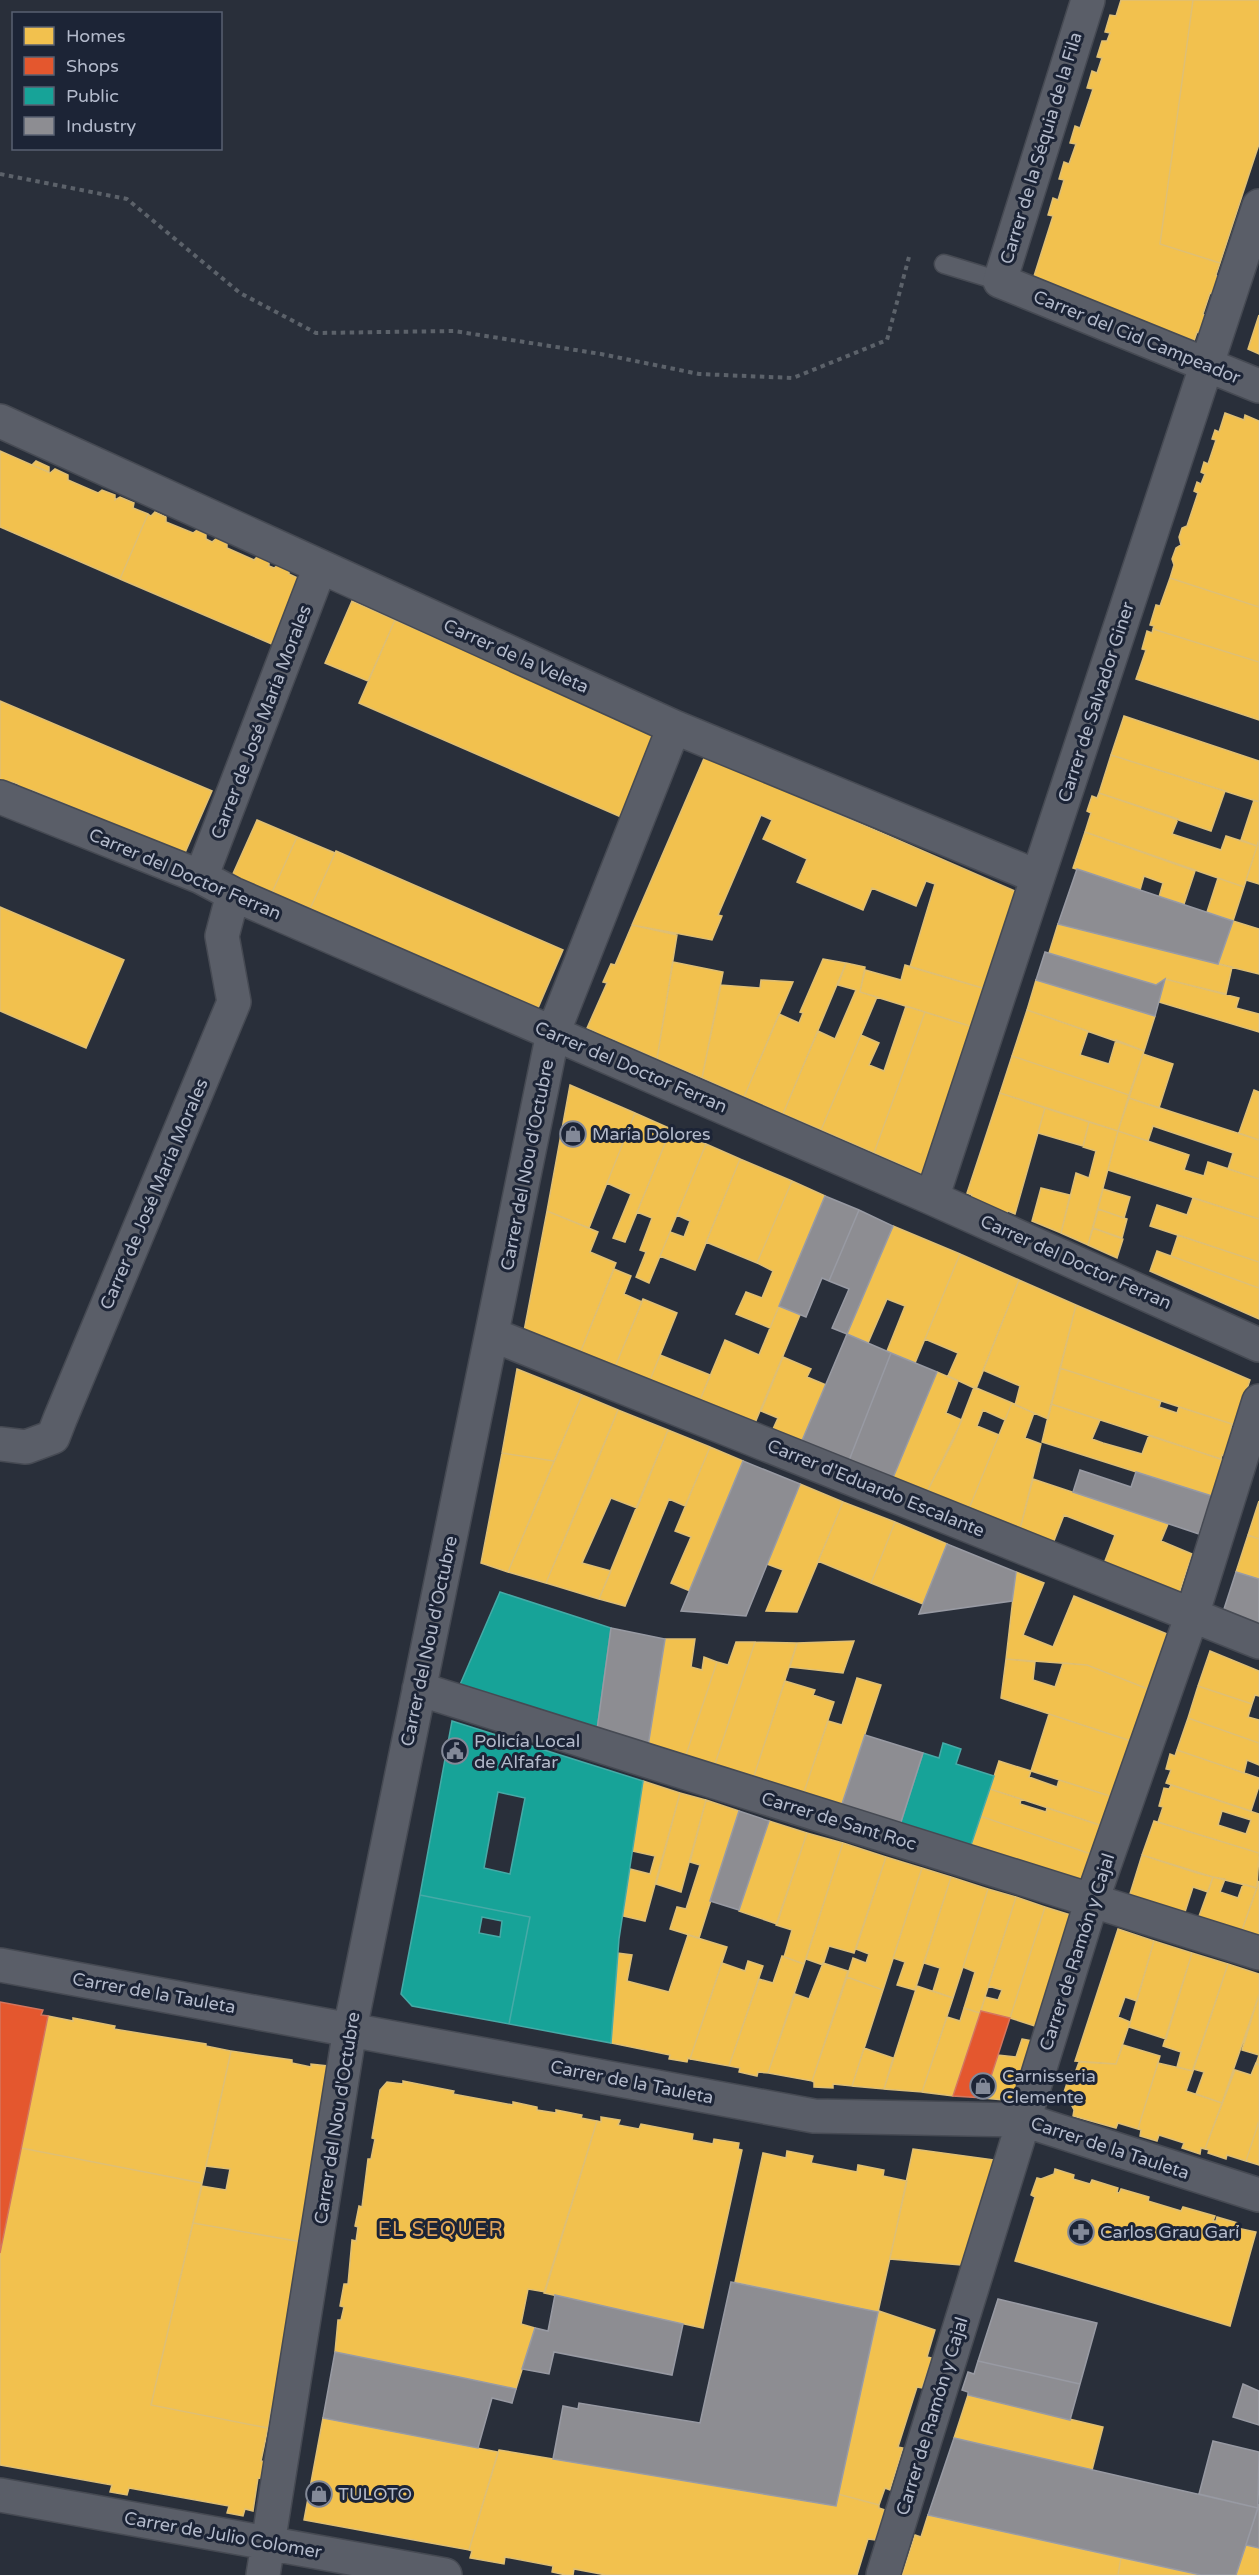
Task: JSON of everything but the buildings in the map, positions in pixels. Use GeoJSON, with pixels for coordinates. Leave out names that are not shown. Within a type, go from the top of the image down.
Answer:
{"type":"FeatureCollection","features":[{"type":"Feature","properties":{"kind":"street","name":"Carrer de la Séquia de la Fila"},"geometry":{"type":"LineString","coordinates":[[1008,284],[1088,0]]}},
{"type":"Feature","properties":{"kind":"street","name":"Carrer de Salvador Giner"},"geometry":{"type":"LineString","coordinates":[[932,1197],[1259,206]]}},
{"type":"Feature","properties":{"kind":"street","name":"Carrer del Cid Campeador"},"geometry":{"type":"LineString","coordinates":[[1008,284],[1259,386]]}},
{"type":"Feature","properties":{"kind":"street","name":"Carrer de la Veleta"},"geometry":{"type":"LineString","coordinates":[[0,421],[674,727],[1038,878]]}},
{"type":"Feature","properties":{"kind":"street","name":"Carrer de José María Morales"},"geometry":{"type":"LineString","coordinates":[[201,877],[320,567]]}},
{"type":"Feature","properties":{"kind":"street","name":"Carrer del Nou d'Octubre"},"geometry":{"type":"LineString","coordinates":[[263,2575],[350,2029],[553,1033],[674,727]]}},
{"type":"Feature","properties":{"kind":"street","name":"Carrer del Doctor Ferran"},"geometry":{"type":"LineString","coordinates":[[0,797],[201,877],[233,894],[932,1197],[1259,1345]]}},
{"type":"Feature","properties":{"kind":"street","name":"Carrer de José María Morales"},"geometry":{"type":"LineString","coordinates":[[0,1444],[26,1448],[52,1437],[60,1419],[234,1002],[222,936],[233,894]]}},
{"type":"Feature","properties":{"kind":"street","name":"Carrer d'Eduardo Escalante"},"geometry":{"type":"LineString","coordinates":[[493,1335],[1259,1642]]}},
{"type":"Feature","properties":{"kind":"street","name":"Carrer de Ramón y Cajal"},"geometry":{"type":"LineString","coordinates":[[883,2575],[1092,1899],[1192,1615],[1259,1401]]}},
{"type":"Feature","properties":{"kind":"street","name":"Carrer de Sant Roc"},"geometry":{"type":"LineString","coordinates":[[419,1689],[1259,1953]]}},
{"type":"Feature","properties":{"kind":"street","name":"Carrer de la Tauleta"},"geometry":{"type":"LineString","coordinates":[[0,1965],[814,2116],[1024,2120],[1259,2195]]}},
{"type":"Feature","properties":{"kind":"street","name":"Carrer de Julio Colomer"},"geometry":{"type":"LineString","coordinates":[[0,2495],[445,2575]]}},
{"type":"Feature","properties":{"kind":"lane"},"geometry":{"type":"LineString","coordinates":[[944,264],[1008,284]]}},
{"type":"Feature","properties":{"kind":"path"},"geometry":{"type":"LineString","coordinates":[[0,174],[127,198],[240,294],[316,333],[454,331],[601,354],[699,374],[793,378],[887,340],[910,253]]}},
{"type":"Feature","properties":{"kind":"place","name":"María Dolores"},"geometry":{"type":"Point","coordinates":[573,1134]}},
{"type":"Feature","properties":{"kind":"place","name":"Policía Local de Alfafar"},"geometry":{"type":"Point","coordinates":[455,1751]}},
{"type":"Feature","properties":{"kind":"place","name":"Carnisseria Clemente"},"geometry":{"type":"Point","coordinates":[983,2086]}},
{"type":"Feature","properties":{"kind":"place","name":"Carlos Grau Garí"},"geometry":{"type":"Point","coordinates":[1081,2232]}},
{"type":"Feature","properties":{"kind":"place","name":"TULOTO"},"geometry":{"type":"Point","coordinates":[319,2494]}},
{"type":"Feature","properties":{"kind":"district","name":"EL SEQUER"},"geometry":{"type":"Point","coordinates":[441,2229]}}]}
